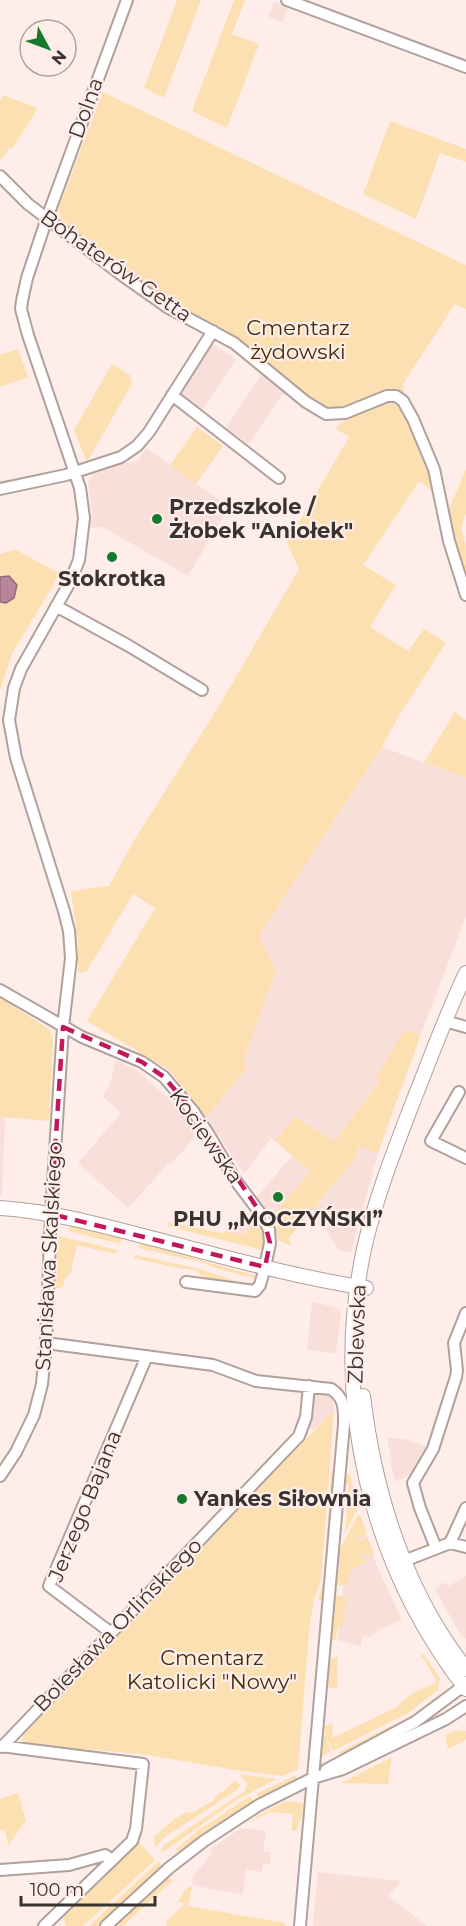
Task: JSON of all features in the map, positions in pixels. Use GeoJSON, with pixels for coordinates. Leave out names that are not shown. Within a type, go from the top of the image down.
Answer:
{"type":"FeatureCollection","features":[{"type":"Feature","properties":{"kind":"main road","name":"Zblewska"},"geometry":{"type":"LineString","coordinates":[[466,975],[452,1023],[388,1191],[362,1288],[362,1360],[368,1430],[381,1495],[404,1561],[439,1630],[466,1669]]}},
{"type":"Feature","properties":{"kind":"main road","name":"Zblewska"},"geometry":{"type":"LineString","coordinates":[[465,1686],[433,1642],[409,1600],[395,1571],[371,1503],[359,1446],[353,1347],[366,1242],[381,1189],[448,1011],[466,975]]}},
{"type":"Feature","properties":{"kind":"main road"},"geometry":{"type":"LineString","coordinates":[[0,1208],[83,1220],[265,1267],[362,1288]]}},
{"type":"Feature","properties":{"kind":"street","name":"Dolna"},"geometry":{"type":"LineString","coordinates":[[57,606],[79,560],[84,518],[82,499],[28,335],[21,309],[23,291],[47,218],[128,0]]}},
{"type":"Feature","properties":{"kind":"street"},"geometry":{"type":"LineString","coordinates":[[287,0],[466,67]]}},
{"type":"Feature","properties":{"kind":"street","name":"Bohaterów Getta"},"geometry":{"type":"LineString","coordinates":[[0,176],[28,204],[167,307],[213,331],[243,351],[306,402],[326,414],[345,413],[387,396],[396,396],[403,401],[434,469],[449,542],[466,595]]}},
{"type":"Feature","properties":{"kind":"street"},"geometry":{"type":"LineString","coordinates":[[0,489],[75,472],[121,457],[137,446],[149,432],[213,331]]}},
{"type":"Feature","properties":{"kind":"street"},"geometry":{"type":"LineString","coordinates":[[172,394],[279,478]]}},
{"type":"Feature","properties":{"kind":"street"},"geometry":{"type":"LineString","coordinates":[[57,606],[202,690]]}},
{"type":"Feature","properties":{"kind":"street","name":"Stanisława Skalskiego"},"geometry":{"type":"LineString","coordinates":[[0,1476],[16,1452],[34,1415],[42,1384],[63,1027],[71,958],[69,932],[16,758],[5,704],[21,669],[57,606]]}},
{"type":"Feature","properties":{"kind":"street","name":"Kociewska"},"geometry":{"type":"LineString","coordinates":[[0,990],[63,1027],[142,1062],[164,1077],[193,1111],[236,1181],[262,1215],[269,1230],[270,1243],[265,1267]]}},
{"type":"Feature","properties":{"kind":"street"},"geometry":{"type":"LineString","coordinates":[[452,1023],[466,1027]]}},
{"type":"Feature","properties":{"kind":"street"},"geometry":{"type":"LineString","coordinates":[[459,1092],[431,1142],[466,1158]]}},
{"type":"Feature","properties":{"kind":"street"},"geometry":{"type":"LineString","coordinates":[[186,1282],[255,1291],[260,1285],[265,1267]]}},
{"type":"Feature","properties":{"kind":"street"},"geometry":{"type":"LineString","coordinates":[[436,1548],[413,1483],[433,1449],[456,1377],[458,1370],[454,1343],[466,1313]]}},
{"type":"Feature","properties":{"kind":"street"},"geometry":{"type":"LineString","coordinates":[[46,1343],[213,1365],[256,1381],[331,1389],[339,1394],[344,1407],[344,1424],[300,1926]]}},
{"type":"Feature","properties":{"kind":"street","name":"Jerzego Bajana"},"geometry":{"type":"LineString","coordinates":[[111,1632],[49,1586],[147,1356]]}},
{"type":"Feature","properties":{"kind":"street","name":"Bolesława Orlińskiego"},"geometry":{"type":"LineString","coordinates":[[1,1747],[299,1436],[306,1417],[309,1386]]}},
{"type":"Feature","properties":{"kind":"street"},"geometry":{"type":"LineString","coordinates":[[450,1543],[466,1508]]}},
{"type":"Feature","properties":{"kind":"street"},"geometry":{"type":"LineString","coordinates":[[404,1561],[450,1543],[466,1547]]}},
{"type":"Feature","properties":{"kind":"street"},"geometry":{"type":"LineString","coordinates":[[106,1926],[169,1868],[204,1841],[270,1798],[396,1734],[465,1686]]}},
{"type":"Feature","properties":{"kind":"street"},"geometry":{"type":"LineString","coordinates":[[313,1778],[344,1769],[446,1719],[466,1706]]}},
{"type":"Feature","properties":{"kind":"street"},"geometry":{"type":"LineString","coordinates":[[1,1747],[143,1764],[136,1829],[132,1841],[45,1926]]}},
{"type":"Feature","properties":{"kind":"street"},"geometry":{"type":"LineString","coordinates":[[0,1870],[45,1868],[105,1856],[112,1860]]}},
{"type":"Feature","properties":{"kind":"street"},"geometry":{"type":"LineString","coordinates":[[86,1860],[88,1866],[97,1874]]}},
{"type":"Feature","properties":{"kind":"highlighted area"},"geometry":{"type":"Polygon","coordinates":[[[63,1027],[142,1062],[164,1077],[193,1111],[263,1217],[270,1243],[265,1267],[51,1214],[63,1027]]]}},
{"type":"Feature","properties":{"kind":"shaded area"},"geometry":{"type":"Polygon","coordinates":[[[274,2],[288,7],[283,22],[269,17],[274,2]]]}},
{"type":"Feature","properties":{"kind":"shaded area"},"geometry":{"type":"Polygon","coordinates":[[[211,343],[236,359],[202,410],[180,395],[211,343]]]}},
{"type":"Feature","properties":{"kind":"shaded area"},"geometry":{"type":"Polygon","coordinates":[[[263,372],[285,390],[249,444],[226,428],[263,372]]]}},
{"type":"Feature","properties":{"kind":"shaded area","name":"Przedszkole / Żłobek \"Aniołek\""},"geometry":{"type":"Polygon","coordinates":[[[146,448],[229,507],[188,576],[103,527],[91,528],[92,511],[88,483],[95,473],[138,461],[146,448]]]}},
{"type":"Feature","properties":{"kind":"shaded area"},"geometry":{"type":"Polygon","coordinates":[[[9,576],[17,585],[14,598],[6,603],[0,602],[0,577],[9,576]]]}},
{"type":"Feature","properties":{"kind":"shaded area"},"geometry":{"type":"Polygon","coordinates":[[[382,747],[466,778],[466,916],[420,1037],[416,1032],[335,1141],[295,1117],[275,1141],[271,1138],[244,1174],[206,1117],[247,1068],[243,1062],[276,972],[259,936],[382,747]]]}},
{"type":"Feature","properties":{"kind":"shaded area"},"geometry":{"type":"Polygon","coordinates":[[[116,1060],[140,1073],[178,1107],[199,1133],[128,1208],[78,1163],[121,1113],[102,1096],[109,1087],[116,1060]]]}},
{"type":"Feature","properties":{"kind":"shaded area"},"geometry":{"type":"Polygon","coordinates":[[[0,1117],[5,1117],[2,1195],[0,1195],[0,1117]]]}},
{"type":"Feature","properties":{"kind":"shaded area"},"geometry":{"type":"Polygon","coordinates":[[[360,1145],[378,1153],[351,1252],[340,1251],[313,1210],[355,1159],[360,1145]]]}},
{"type":"Feature","properties":{"kind":"shaded area"},"geometry":{"type":"Polygon","coordinates":[[[292,1156],[310,1171],[271,1218],[256,1198],[292,1156]]]}},
{"type":"Feature","properties":{"kind":"shaded area"},"geometry":{"type":"Polygon","coordinates":[[[245,1209],[255,1222],[244,1235],[225,1231],[245,1209]]]}},
{"type":"Feature","properties":{"kind":"shaded area"},"geometry":{"type":"Polygon","coordinates":[[[312,1302],[335,1307],[341,1312],[336,1353],[307,1350],[312,1302]]]}},
{"type":"Feature","properties":{"kind":"shaded area"},"geometry":{"type":"Polygon","coordinates":[[[319,1393],[332,1395],[334,1410],[313,1431],[307,1425],[311,1399],[319,1393]]]}},
{"type":"Feature","properties":{"kind":"shaded area"},"geometry":{"type":"Polygon","coordinates":[[[387,1438],[404,1439],[428,1447],[417,1468],[410,1475],[396,1482],[390,1461],[392,1460],[387,1438]]]}},
{"type":"Feature","properties":{"kind":"shaded area"},"geometry":{"type":"Polygon","coordinates":[[[363,1529],[402,1620],[382,1628],[369,1637],[362,1635],[361,1646],[338,1640],[347,1543],[363,1529]]]}},
{"type":"Feature","properties":{"kind":"shaded area"},"geometry":{"type":"Polygon","coordinates":[[[466,1576],[466,1639],[460,1634],[435,1589],[446,1582],[449,1586],[466,1576]]]}},
{"type":"Feature","properties":{"kind":"shaded area"},"geometry":{"type":"Polygon","coordinates":[[[241,1828],[266,1831],[263,1851],[271,1852],[270,1864],[263,1863],[262,1872],[246,1869],[243,1895],[192,1885],[194,1875],[212,1853],[209,1850],[241,1828]]]}},
{"type":"Feature","properties":{"kind":"shaded area"},"geometry":{"type":"Polygon","coordinates":[[[318,1872],[401,1881],[388,1896],[427,1926],[313,1926],[318,1872]]]}},
{"type":"Feature","properties":{"kind":"green space"},"geometry":{"type":"Polygon","coordinates":[[[177,0],[201,0],[164,98],[144,88],[177,0]]]}},
{"type":"Feature","properties":{"kind":"green space"},"geometry":{"type":"Polygon","coordinates":[[[234,0],[245,0],[232,34],[259,44],[227,128],[192,111],[234,0]]]}},
{"type":"Feature","properties":{"kind":"green space","name":"Cmentarz żydowski"},"geometry":{"type":"Polygon","coordinates":[[[103,92],[466,265],[466,309],[455,304],[403,384],[404,393],[372,396],[346,409],[328,411],[310,400],[246,345],[126,272],[63,223],[58,209],[103,92]]]}},
{"type":"Feature","properties":{"kind":"green space"},"geometry":{"type":"Polygon","coordinates":[[[3,95],[38,108],[12,149],[9,148],[0,161],[0,101],[3,95]]]}},
{"type":"Feature","properties":{"kind":"green space"},"geometry":{"type":"Polygon","coordinates":[[[390,121],[466,149],[466,162],[440,153],[416,219],[363,194],[390,121]]]}},
{"type":"Feature","properties":{"kind":"green space"},"geometry":{"type":"Polygon","coordinates":[[[18,349],[28,377],[0,387],[0,355],[18,349]]]}},
{"type":"Feature","properties":{"kind":"green space"},"geometry":{"type":"Polygon","coordinates":[[[112,364],[130,375],[132,384],[87,462],[74,430],[112,364]]]}},
{"type":"Feature","properties":{"kind":"green space"},"geometry":{"type":"Polygon","coordinates":[[[393,402],[409,422],[415,434],[437,495],[419,481],[363,565],[396,585],[370,627],[408,651],[424,629],[446,643],[397,719],[382,747],[259,936],[276,971],[243,1062],[247,1068],[206,1117],[169,1070],[87,1021],[155,908],[133,894],[87,971],[78,973],[78,944],[71,891],[109,886],[133,842],[219,706],[299,569],[287,543],[349,437],[335,428],[362,411],[393,402]]]}},
{"type":"Feature","properties":{"kind":"green space"},"geometry":{"type":"Polygon","coordinates":[[[197,427],[223,446],[196,484],[170,465],[197,427]]]}},
{"type":"Feature","properties":{"kind":"green space"},"geometry":{"type":"Polygon","coordinates":[[[466,469],[466,513],[461,528],[466,545],[466,587],[446,516],[466,469]]]}},
{"type":"Feature","properties":{"kind":"green space"},"geometry":{"type":"Polygon","coordinates":[[[15,549],[60,574],[13,652],[0,690],[0,554],[15,549]]]}},
{"type":"Feature","properties":{"kind":"green space"},"geometry":{"type":"Polygon","coordinates":[[[455,712],[466,720],[466,778],[424,762],[455,712]]]}},
{"type":"Feature","properties":{"kind":"green space"},"geometry":{"type":"Polygon","coordinates":[[[0,997],[50,1030],[53,1040],[49,1121],[0,1117],[0,997]]]}},
{"type":"Feature","properties":{"kind":"green space"},"geometry":{"type":"Polygon","coordinates":[[[407,1030],[416,1032],[420,1037],[378,1153],[359,1146],[355,1159],[288,1239],[292,1244],[288,1245],[278,1240],[275,1226],[277,1225],[271,1218],[310,1171],[275,1141],[295,1117],[335,1141],[380,1081],[376,1077],[401,1035],[407,1030]]]}},
{"type":"Feature","properties":{"kind":"green space"},"geometry":{"type":"Polygon","coordinates":[[[254,1215],[263,1232],[262,1250],[167,1226],[169,1222],[244,1235],[255,1222],[252,1218],[254,1215]]]}},
{"type":"Feature","properties":{"kind":"green space"},"geometry":{"type":"Polygon","coordinates":[[[70,1224],[122,1237],[120,1244],[69,1231],[70,1224]]]}},
{"type":"Feature","properties":{"kind":"green space"},"geometry":{"type":"Polygon","coordinates":[[[59,1236],[117,1250],[116,1254],[77,1245],[71,1272],[64,1280],[63,1287],[55,1289],[57,1238],[59,1236]]]}},
{"type":"Feature","properties":{"kind":"green space"},"geometry":{"type":"Polygon","coordinates":[[[141,1241],[254,1275],[256,1279],[200,1262],[138,1248],[141,1241]]]}},
{"type":"Feature","properties":{"kind":"green space"},"geometry":{"type":"Polygon","coordinates":[[[135,1255],[196,1268],[252,1286],[206,1280],[196,1270],[134,1258],[135,1255]]]}},
{"type":"Feature","properties":{"kind":"green space","name":"Cmentarz Katolicki \"Nowy\""},"geometry":{"type":"Polygon","coordinates":[[[334,1410],[321,1580],[314,1600],[309,1633],[298,1769],[283,1776],[147,1755],[85,1749],[80,1751],[25,1744],[22,1741],[24,1733],[334,1410]]]}},
{"type":"Feature","properties":{"kind":"green space"},"geometry":{"type":"Polygon","coordinates":[[[335,1471],[323,1602],[318,1598],[324,1581],[331,1473],[335,1471]]]}},
{"type":"Feature","properties":{"kind":"green space"},"geometry":{"type":"Polygon","coordinates":[[[345,1472],[350,1475],[358,1507],[345,1534],[349,1483],[343,1488],[345,1472]]]}},
{"type":"Feature","properties":{"kind":"green space"},"geometry":{"type":"Polygon","coordinates":[[[358,1515],[361,1517],[367,1535],[357,1537],[358,1542],[367,1537],[374,1553],[371,1556],[370,1553],[359,1554],[362,1559],[369,1555],[370,1557],[350,1573],[347,1583],[340,1586],[337,1584],[340,1549],[358,1515]]]}},
{"type":"Feature","properties":{"kind":"green space"},"geometry":{"type":"Polygon","coordinates":[[[336,1596],[341,1596],[346,1600],[343,1624],[338,1628],[336,1640],[332,1640],[336,1596]]]}},
{"type":"Feature","properties":{"kind":"green space"},"geometry":{"type":"Polygon","coordinates":[[[423,1654],[440,1678],[438,1690],[408,1713],[333,1751],[325,1736],[331,1751],[321,1757],[321,1734],[325,1735],[324,1726],[333,1724],[332,1738],[395,1708],[411,1694],[437,1682],[424,1659],[421,1659],[423,1654]]]}},
{"type":"Feature","properties":{"kind":"green space"},"geometry":{"type":"Polygon","coordinates":[[[338,1657],[337,1689],[325,1687],[328,1659],[338,1657]]]}},
{"type":"Feature","properties":{"kind":"green space"},"geometry":{"type":"Polygon","coordinates":[[[436,1698],[439,1700],[414,1719],[341,1757],[339,1752],[411,1716],[436,1698]]]}},
{"type":"Feature","properties":{"kind":"green space"},"geometry":{"type":"Polygon","coordinates":[[[457,1730],[466,1731],[466,1740],[448,1749],[445,1735],[457,1730]]]}},
{"type":"Feature","properties":{"kind":"green space"},"geometry":{"type":"Polygon","coordinates":[[[392,1757],[388,1784],[341,1783],[392,1757]]]}},
{"type":"Feature","properties":{"kind":"green space"},"geometry":{"type":"Polygon","coordinates":[[[240,1774],[277,1779],[235,1801],[162,1853],[161,1849],[165,1844],[245,1791],[247,1784],[240,1774]]]}},
{"type":"Feature","properties":{"kind":"green space"},"geometry":{"type":"Polygon","coordinates":[[[296,1775],[296,1780],[259,1799],[256,1794],[296,1775]]]}},
{"type":"Feature","properties":{"kind":"green space"},"geometry":{"type":"Polygon","coordinates":[[[235,1780],[240,1785],[237,1790],[162,1839],[157,1847],[155,1845],[154,1837],[174,1819],[185,1813],[193,1812],[214,1800],[235,1780]]]}},
{"type":"Feature","properties":{"kind":"green space"},"geometry":{"type":"Polygon","coordinates":[[[18,1793],[26,1820],[9,1845],[4,1829],[0,1830],[0,1799],[18,1793]]]}},
{"type":"Feature","properties":{"kind":"green space"},"geometry":{"type":"Polygon","coordinates":[[[250,1796],[254,1802],[180,1853],[176,1849],[199,1830],[250,1796]]]}},
{"type":"Feature","properties":{"kind":"green space"},"geometry":{"type":"Polygon","coordinates":[[[286,1801],[303,1803],[302,1816],[296,1831],[292,1831],[293,1814],[270,1812],[247,1824],[269,1809],[286,1801]]]}},
{"type":"Feature","properties":{"kind":"green space"},"geometry":{"type":"Polygon","coordinates":[[[139,1842],[155,1860],[83,1926],[66,1926],[62,1915],[139,1842]]]}},
{"type":"Feature","properties":{"kind":"green space"},"geometry":{"type":"Polygon","coordinates":[[[159,1861],[161,1866],[159,1869],[98,1926],[89,1926],[159,1861]]]}},
{"type":"Feature","properties":{"kind":"green space"},"geometry":{"type":"Polygon","coordinates":[[[164,1879],[173,1880],[123,1926],[113,1926],[164,1879]]]}},
{"type":"Feature","properties":{"kind":"green space"},"geometry":{"type":"Polygon","coordinates":[[[192,1885],[188,1906],[286,1923],[285,1926],[166,1926],[168,1924],[166,1921],[186,1903],[178,1902],[185,1890],[192,1885]]]}},
{"type":"Feature","properties":{"kind":"place","name":"Przedszkole / Żłobek \"Aniołek\""},"geometry":{"type":"Point","coordinates":[157,519]}},
{"type":"Feature","properties":{"kind":"place","name":"Stokrotka"},"geometry":{"type":"Point","coordinates":[112,557]}},
{"type":"Feature","properties":{"kind":"place","name":"PHU ,,MOCZYŃSKI”"},"geometry":{"type":"Point","coordinates":[278,1197]}},
{"type":"Feature","properties":{"kind":"place","name":"Yankes Siłownia"},"geometry":{"type":"Point","coordinates":[182,1499]}}]}
